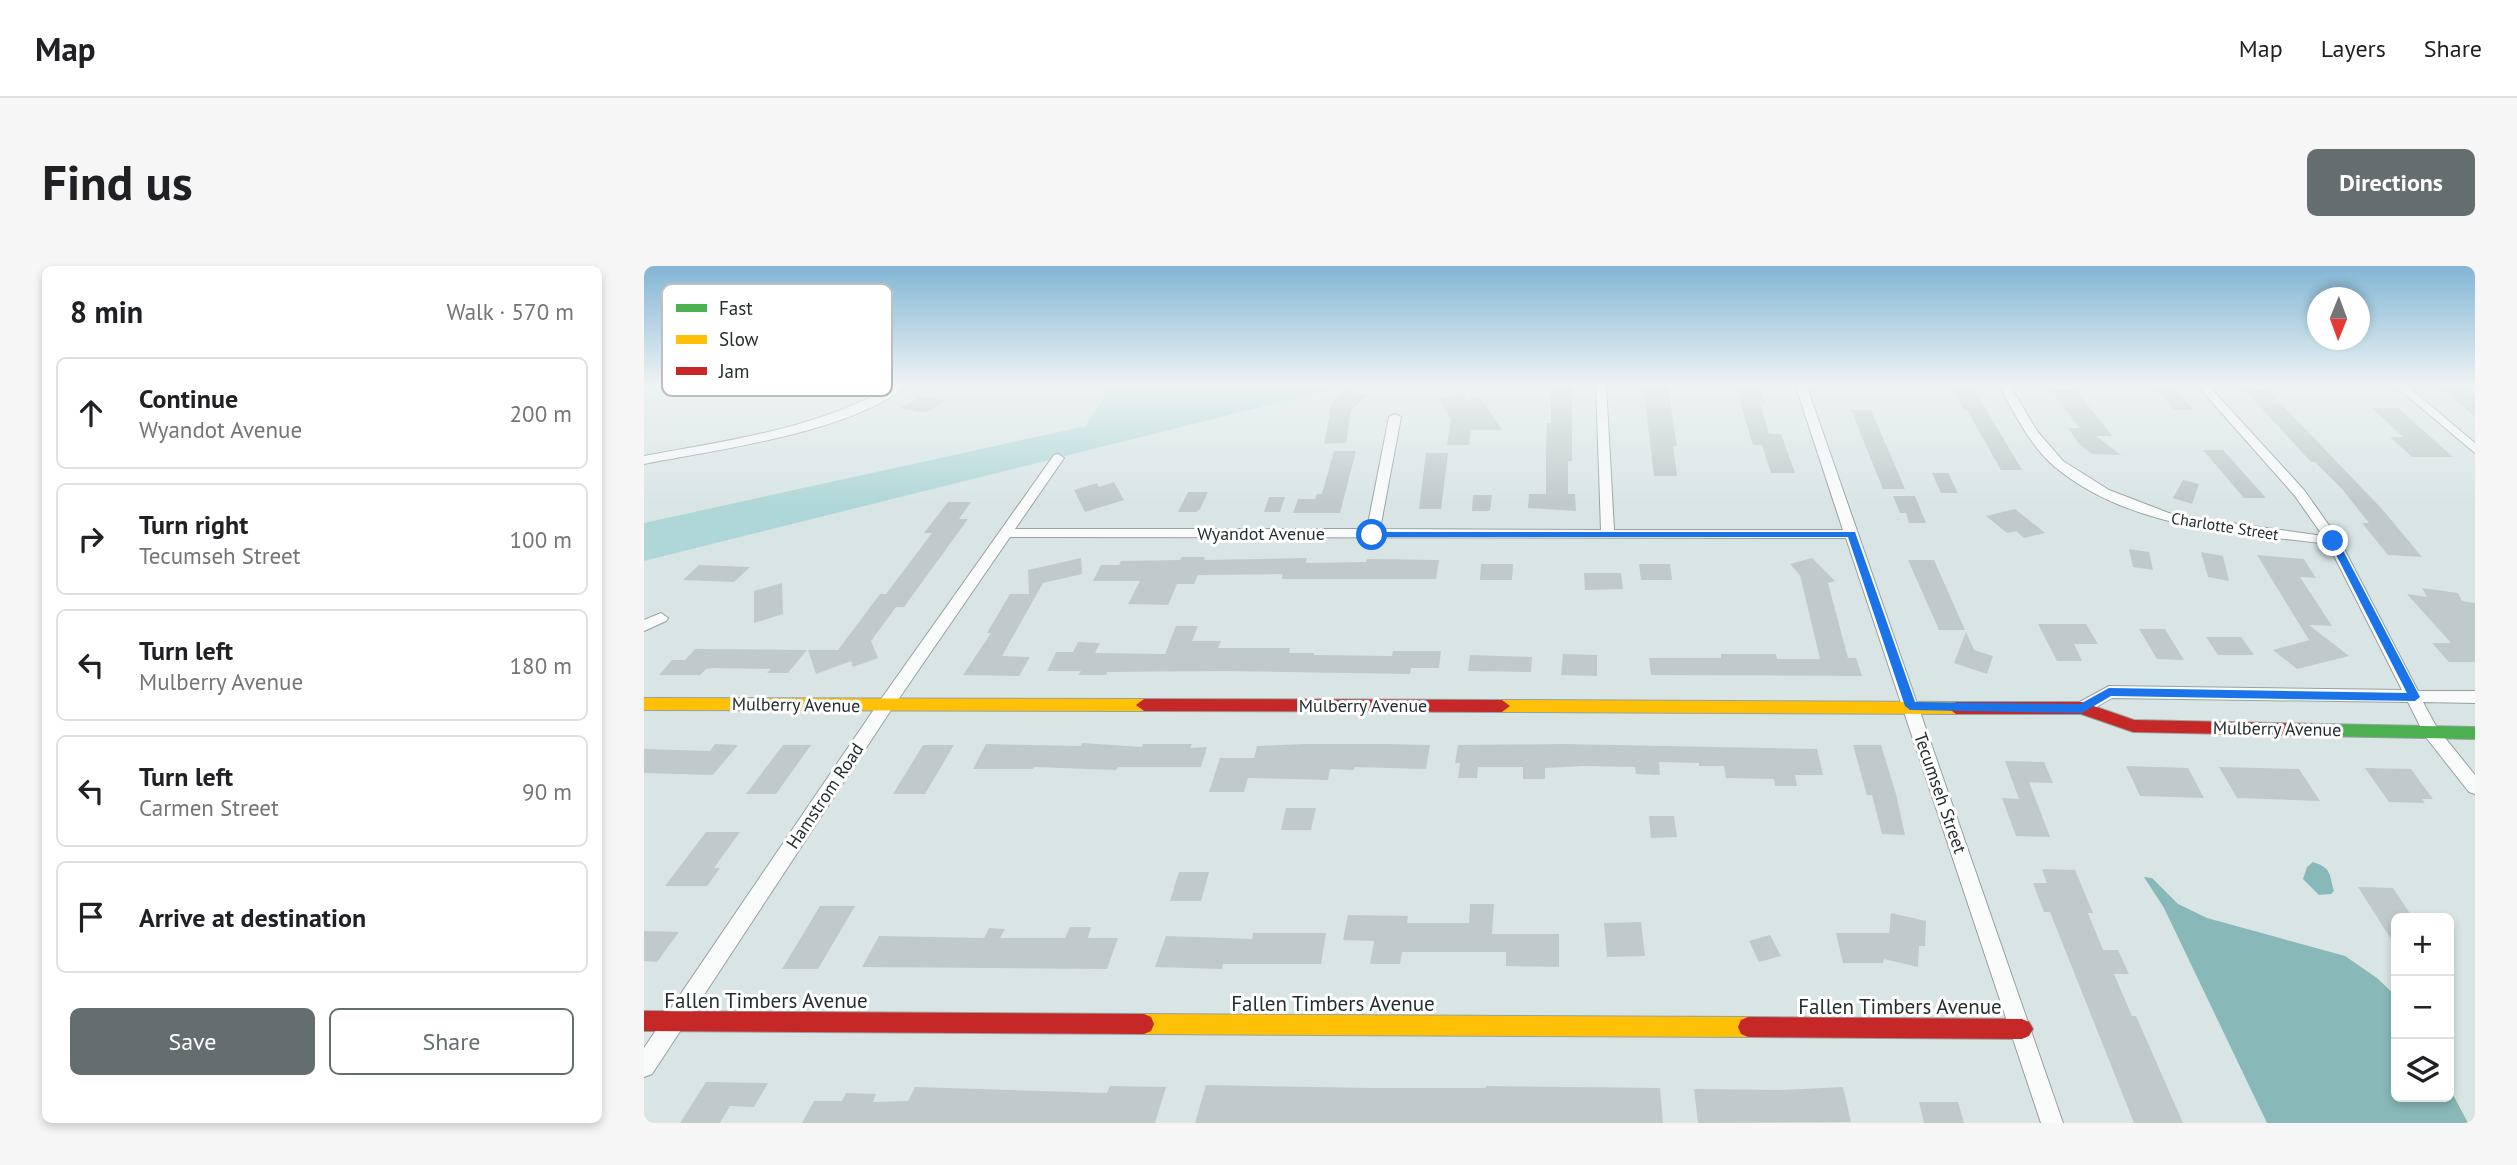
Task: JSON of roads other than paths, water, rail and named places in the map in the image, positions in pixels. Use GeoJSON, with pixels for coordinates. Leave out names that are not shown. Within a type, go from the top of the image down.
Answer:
{"type":"FeatureCollection","features":[{"type":"Feature","properties":{"kind":"street"},"geometry":{"type":"LineString","coordinates":[[644,460],[813,424]]}},
{"type":"Feature","properties":{"kind":"street"},"geometry":{"type":"LineString","coordinates":[[1372,535],[1394,424]]}},
{"type":"Feature","properties":{"kind":"street"},"geometry":{"type":"LineString","coordinates":[[1603,424],[1608,534]]}},
{"type":"Feature","properties":{"kind":"street","name":"Tecumseh Street"},"geometry":{"type":"LineString","coordinates":[[1814,424],[2052,1123]]}},
{"type":"Feature","properties":{"kind":"street","name":"Charlotte Street"},"geometry":{"type":"LineString","coordinates":[[2027,424],[2059,464],[2105,493],[2171,519],[2333,541]]}},
{"type":"Feature","properties":{"kind":"street"},"geometry":{"type":"LineString","coordinates":[[2238,424],[2300,492],[2333,541],[2431,732],[2475,787]]}},
{"type":"Feature","properties":{"kind":"street"},"geometry":{"type":"LineString","coordinates":[[2445,424],[2475,449]]}},
{"type":"Feature","properties":{"kind":"street","name":"Hamstrom Road"},"geometry":{"type":"LineString","coordinates":[[644,1068],[885,706],[1058,458]]}},
{"type":"Feature","properties":{"kind":"street","name":"Wyandot Avenue"},"geometry":{"type":"LineString","coordinates":[[1007,533],[1852,534]]}},
{"type":"Feature","properties":{"kind":"street"},"geometry":{"type":"LineString","coordinates":[[644,626],[661,618]]}},
{"type":"Feature","properties":{"kind":"street","name":"Mulberry Avenue"},"geometry":{"type":"LineString","coordinates":[[2082,708],[2109,692],[2475,697]]}},
{"type":"Feature","properties":{"kind":"street","name":"Mulberry Avenue"},"geometry":{"type":"LineString","coordinates":[[644,704],[2082,708],[2133,726],[2475,733]]}},
{"type":"Feature","properties":{"kind":"street","name":"Fallen Timbers Avenue"},"geometry":{"type":"LineString","coordinates":[[644,1021],[2022,1029]]}}]}
